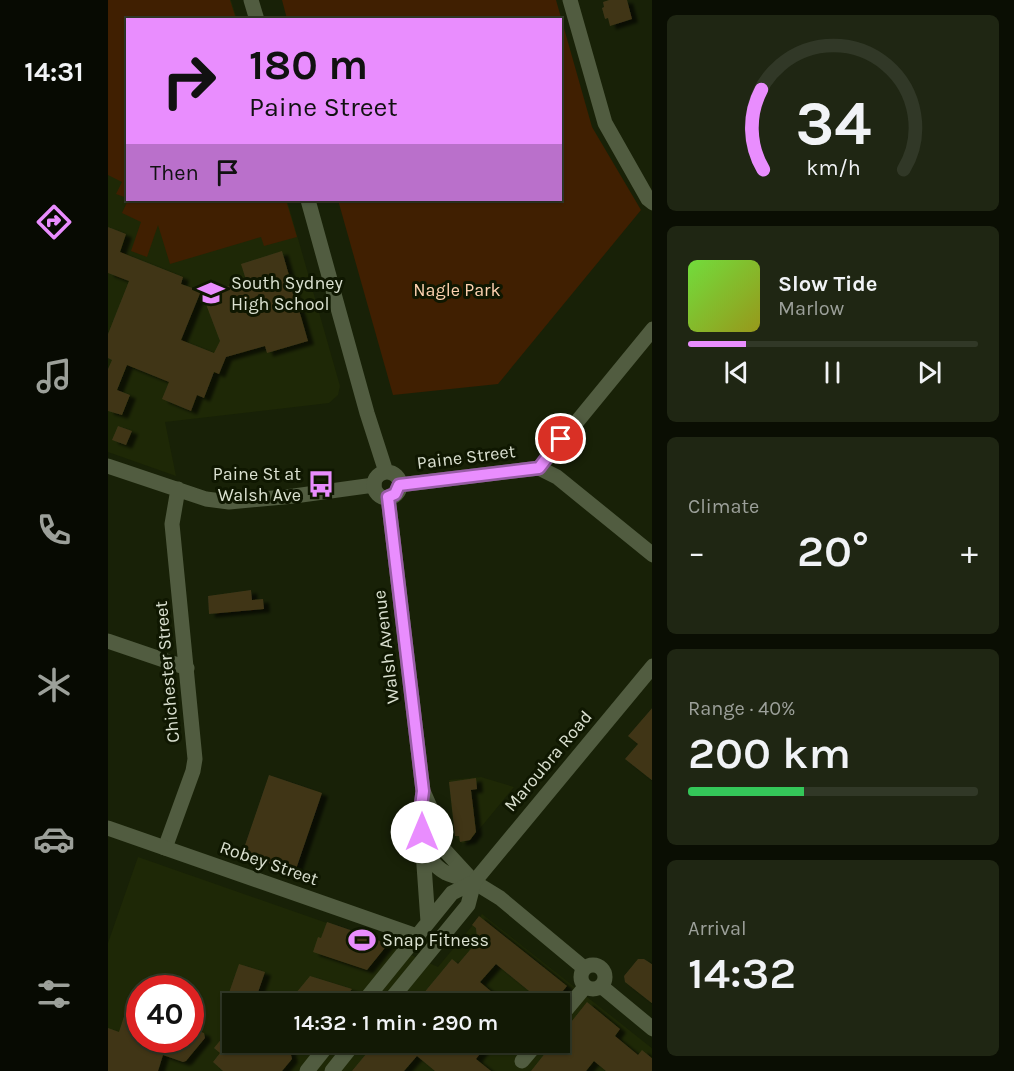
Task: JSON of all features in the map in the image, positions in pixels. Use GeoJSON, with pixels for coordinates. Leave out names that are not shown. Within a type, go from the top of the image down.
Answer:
{"type":"FeatureCollection","features":[{"type":"Feature","properties":{"kind":"street"},"geometry":{"type":"LineString","coordinates":[[251,0],[256,18]]}},
{"type":"Feature","properties":{"kind":"street"},"geometry":{"type":"LineString","coordinates":[[570,0],[605,123],[648,200],[652,203]]}},
{"type":"Feature","properties":{"kind":"street"},"geometry":{"type":"LineString","coordinates":[[308,201],[367,414],[386,472]]}},
{"type":"Feature","properties":{"kind":"street","name":"Paine Street"},"geometry":{"type":"LineString","coordinates":[[399,485],[539,468],[652,329]]}},
{"type":"Feature","properties":{"kind":"street"},"geometry":{"type":"LineString","coordinates":[[108,466],[219,502],[294,496],[374,485]]}},
{"type":"Feature","properties":{"kind":"street"},"geometry":{"type":"LineString","coordinates":[[539,468],[557,477],[652,555]]}},
{"type":"Feature","properties":{"kind":"street"},"geometry":{"type":"LineString","coordinates":[[386,472],[396,476],[399,485],[395,494],[388,497],[377,493],[374,485],[377,477],[386,472]]}},
{"type":"Feature","properties":{"kind":"street","name":"Chichester Street"},"geometry":{"type":"LineString","coordinates":[[165,848],[193,771],[195,759],[172,524],[178,489]]}},
{"type":"Feature","properties":{"kind":"street","name":"Walsh Avenue"},"geometry":{"type":"LineString","coordinates":[[388,497],[423,791],[420,814],[428,922]]}},
{"type":"Feature","properties":{"kind":"street"},"geometry":{"type":"LineString","coordinates":[[108,641],[187,668]]}},
{"type":"Feature","properties":{"kind":"street","name":"Maroubra Road"},"geometry":{"type":"LineString","coordinates":[[371,993],[452,893],[474,882],[652,666]]}},
{"type":"Feature","properties":{"kind":"street","name":"Walsh Avenue"},"geometry":{"type":"LineString","coordinates":[[423,791],[434,816],[439,844],[474,882]]}},
{"type":"Feature","properties":{"kind":"street","name":"Robey Street"},"geometry":{"type":"LineString","coordinates":[[108,828],[417,936]]}},
{"type":"Feature","properties":{"kind":"street"},"geometry":{"type":"LineString","coordinates":[[423,851],[434,864],[447,873],[474,882],[500,898],[584,968]]}},
{"type":"Feature","properties":{"kind":"street","name":"Maroubra Road"},"geometry":{"type":"LineString","coordinates":[[396,993],[468,905],[474,882]]}},
{"type":"Feature","properties":{"kind":"street"},"geometry":{"type":"LineString","coordinates":[[594,965],[600,968],[605,977],[601,986],[595,990],[585,987],[580,978],[584,968],[594,965]]}},
{"type":"Feature","properties":{"kind":"street"},"geometry":{"type":"LineString","coordinates":[[601,986],[652,1029]]}},
{"type":"Feature","properties":{"kind":"street"},"geometry":{"type":"LineString","coordinates":[[570,1005],[585,987]]}},
{"type":"Feature","properties":{"kind":"street"},"geometry":{"type":"LineString","coordinates":[[307,1071],[321,1053]]}},
{"type":"Feature","properties":{"kind":"street"},"geometry":{"type":"LineString","coordinates":[[332,1071],[346,1053]]}},
{"type":"Feature","properties":{"kind":"street"},"geometry":{"type":"LineString","coordinates":[[522,1061],[529,1053]]}},
{"type":"Feature","properties":{"kind":"shaded area","name":"South Sydney High School"},"geometry":{"type":"Polygon","coordinates":[[[108,0],[231,0],[237,18],[126,18],[126,201],[287,201],[340,386],[338,395],[329,403],[165,422],[176,476],[108,452],[108,0]]]}},
{"type":"Feature","properties":{"kind":"shaded area"},"geometry":{"type":"Polygon","coordinates":[[[481,777],[514,787],[468,843],[462,843],[456,838],[449,780],[481,777]]]}},
{"type":"Feature","properties":{"kind":"shaded area"},"geometry":{"type":"Polygon","coordinates":[[[138,857],[384,943],[438,967],[482,914],[652,1048],[652,1071],[108,1071],[108,943],[138,857]]]}},
{"type":"Feature","properties":{"kind":"green space"},"geometry":{"type":"Polygon","coordinates":[[[108,0],[230,0],[236,18],[126,18],[126,198],[116,194],[122,182],[108,175],[108,0]]]}},
{"type":"Feature","properties":{"kind":"green space","name":"Nagle Park"},"geometry":{"type":"Polygon","coordinates":[[[282,0],[556,0],[561,18],[287,18],[282,0]]]}},
{"type":"Feature","properties":{"kind":"green space","name":"Nagle Park"},"geometry":{"type":"Polygon","coordinates":[[[562,21],[592,127],[641,210],[498,384],[393,395],[338,201],[562,201],[562,21]]]}},
{"type":"Feature","properties":{"kind":"green space"},"geometry":{"type":"Polygon","coordinates":[[[128,201],[286,201],[297,237],[264,246],[261,237],[170,264],[158,225],[147,257],[131,251],[141,222],[122,213],[128,201]]]}},
{"type":"Feature","properties":{"kind":"building"},"geometry":{"type":"Polygon","coordinates":[[[627,0],[632,19],[610,26],[602,8],[604,7],[603,2],[627,0]]]}},
{"type":"Feature","properties":{"kind":"building"},"geometry":{"type":"Polygon","coordinates":[[[108,227],[126,234],[120,252],[183,277],[181,284],[201,291],[247,283],[241,264],[282,251],[308,341],[267,353],[265,346],[226,357],[219,374],[214,372],[204,398],[197,395],[191,411],[162,399],[169,382],[127,365],[117,390],[130,395],[122,415],[108,411],[108,369],[112,360],[108,358],[108,334],[129,281],[108,273],[108,227]],[[201,291],[181,340],[214,353],[220,341],[201,291]]]}},
{"type":"Feature","properties":{"kind":"building"},"geometry":{"type":"Polygon","coordinates":[[[118,426],[132,431],[126,445],[112,440],[118,426]]]}},
{"type":"Feature","properties":{"kind":"building"},"geometry":{"type":"Polygon","coordinates":[[[251,590],[252,600],[263,599],[264,609],[209,614],[208,596],[251,590]]]}},
{"type":"Feature","properties":{"kind":"building"},"geometry":{"type":"Polygon","coordinates":[[[652,708],[652,780],[625,759],[638,744],[628,736],[652,708]]]}},
{"type":"Feature","properties":{"kind":"building"},"geometry":{"type":"Polygon","coordinates":[[[269,775],[322,793],[295,872],[242,854],[269,775]]]}},
{"type":"Feature","properties":{"kind":"building"},"geometry":{"type":"Polygon","coordinates":[[[476,778],[477,789],[471,790],[476,832],[470,840],[460,842],[459,836],[455,836],[449,782],[476,778]]]}},
{"type":"Feature","properties":{"kind":"building"},"geometry":{"type":"Polygon","coordinates":[[[479,916],[567,986],[561,993],[532,993],[496,964],[480,982],[493,993],[424,993],[452,959],[458,964],[475,944],[473,943],[477,939],[476,928],[472,925],[479,916]]]}},
{"type":"Feature","properties":{"kind":"building"},"geometry":{"type":"Polygon","coordinates":[[[327,922],[388,944],[367,970],[313,952],[318,937],[321,938],[327,922]]]}},
{"type":"Feature","properties":{"kind":"building"},"geometry":{"type":"Polygon","coordinates":[[[638,959],[644,959],[652,964],[652,1003],[625,982],[624,976],[638,959]]]}},
{"type":"Feature","properties":{"kind":"building"},"geometry":{"type":"Polygon","coordinates":[[[239,964],[265,972],[258,993],[229,993],[239,964]]]}},
{"type":"Feature","properties":{"kind":"building"},"geometry":{"type":"Polygon","coordinates":[[[310,976],[352,989],[349,993],[296,993],[310,976]]]}},
{"type":"Feature","properties":{"kind":"building"},"geometry":{"type":"Polygon","coordinates":[[[587,1002],[620,1029],[615,1036],[638,1055],[642,1050],[652,1058],[652,1071],[606,1071],[594,1061],[586,1071],[531,1071],[545,1053],[570,1053],[570,1023],[587,1002]]]}},
{"type":"Feature","properties":{"kind":"building"},"geometry":{"type":"Polygon","coordinates":[[[126,1010],[126,1053],[193,1053],[183,1062],[163,1055],[158,1071],[108,1071],[108,1028],[119,1032],[126,1010]]]}},
{"type":"Feature","properties":{"kind":"building"},"geometry":{"type":"Polygon","coordinates":[[[222,1038],[222,1053],[291,1053],[292,1059],[282,1071],[223,1071],[213,1062],[220,1053],[214,1048],[222,1038]]]}},
{"type":"Feature","properties":{"kind":"building"},"geometry":{"type":"Polygon","coordinates":[[[367,1053],[481,1053],[476,1059],[491,1071],[435,1071],[417,1056],[404,1071],[352,1071],[367,1053]]]}},
{"type":"Feature","properties":{"kind":"place","name":"South Sydney High School"},"geometry":{"type":"Point","coordinates":[211,293]}},
{"type":"Feature","properties":{"kind":"place","name":"Paine St at Walsh Ave"},"geometry":{"type":"Point","coordinates":[321,484]}},
{"type":"Feature","properties":{"kind":"place","name":"Snap Fitness"},"geometry":{"type":"Point","coordinates":[362,940]}},
{"type":"Feature","properties":{"kind":"route"},"geometry":{"type":"LineString","coordinates":[[422,832],[420,814],[423,791],[388,497],[398,491],[399,485],[539,468],[561,439]]}}]}
